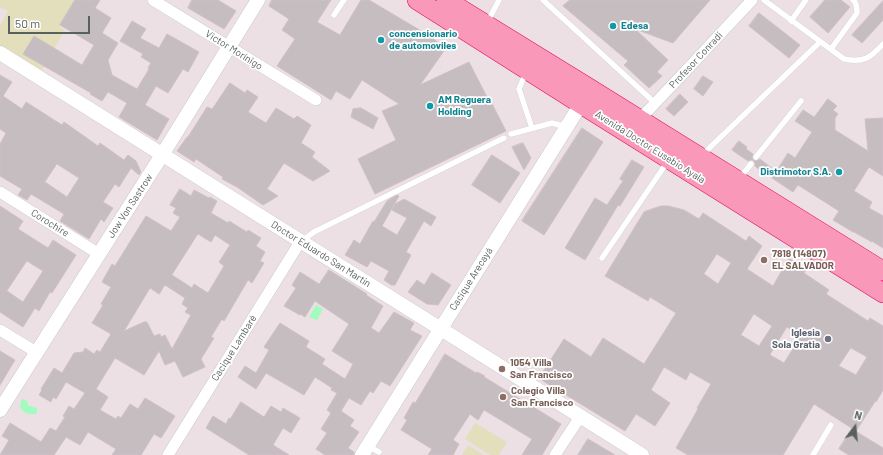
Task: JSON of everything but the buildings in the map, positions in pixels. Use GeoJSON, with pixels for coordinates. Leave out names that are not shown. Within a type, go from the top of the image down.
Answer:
{"type":"FeatureCollection","features":[{"type":"Feature","properties":{"kind":"highway","name":"Avenida Doctor Eusebio Ayala"},"geometry":{"type":"LineString","coordinates":[[417,0],[883,293]]}},
{"type":"Feature","properties":{"kind":"highway","name":"Avenida Doctor Eusebio Ayala"},"geometry":{"type":"LineString","coordinates":[[446,0],[883,271]]}},
{"type":"Feature","properties":{"kind":"highway"},"geometry":{"type":"LineString","coordinates":[[560,91],[573,91],[631,127],[634,126],[640,119]]}},
{"type":"Feature","properties":{"kind":"street","name":"Victor Morínigo"},"geometry":{"type":"LineString","coordinates":[[153,0],[316,100]]}},
{"type":"Feature","properties":{"kind":"street","name":"Jow Von Sastrow"},"geometry":{"type":"LineString","coordinates":[[0,410],[162,155],[258,0]]}},
{"type":"Feature","properties":{"kind":"street","name":"Profesor Conradi"},"geometry":{"type":"LineString","coordinates":[[640,119],[752,0]]}},
{"type":"Feature","properties":{"kind":"street","name":"Doctor Eduardo San Martín"},"geometry":{"type":"LineString","coordinates":[[0,53],[642,455]]}},
{"type":"Feature","properties":{"kind":"street","name":"Cacique Arecayá"},"geometry":{"type":"LineString","coordinates":[[370,451],[440,329],[581,104]]}},
{"type":"Feature","properties":{"kind":"street","name":"Corochire"},"geometry":{"type":"LineString","coordinates":[[0,192],[99,254]]}},
{"type":"Feature","properties":{"kind":"street","name":"Cacique Lambaré"},"geometry":{"type":"LineString","coordinates":[[168,455],[300,242]]}},
{"type":"Feature","properties":{"kind":"street"},"geometry":{"type":"LineString","coordinates":[[0,330],[36,352]]}},
{"type":"Feature","properties":{"kind":"street"},"geometry":{"type":"LineString","coordinates":[[555,455],[580,416]]}},
{"type":"Feature","properties":{"kind":"lane"},"geometry":{"type":"LineString","coordinates":[[334,15],[344,0]]}},
{"type":"Feature","properties":{"kind":"lane"},"geometry":{"type":"LineString","coordinates":[[486,24],[499,0]]}},
{"type":"Feature","properties":{"kind":"lane"},"geometry":{"type":"LineString","coordinates":[[543,0],[655,103]]}},
{"type":"Feature","properties":{"kind":"lane"},"geometry":{"type":"LineString","coordinates":[[764,0],[844,59],[865,60],[873,55],[883,44]]}},
{"type":"Feature","properties":{"kind":"lane"},"geometry":{"type":"LineString","coordinates":[[792,21],[806,0]]}},
{"type":"Feature","properties":{"kind":"lane"},"geometry":{"type":"LineString","coordinates":[[831,50],[857,13],[857,7],[855,1],[853,0]]}},
{"type":"Feature","properties":{"kind":"lane"},"geometry":{"type":"LineString","coordinates":[[701,157],[820,42]]}},
{"type":"Feature","properties":{"kind":"lane"},"geometry":{"type":"LineString","coordinates":[[527,70],[519,89],[532,128]]}},
{"type":"Feature","properties":{"kind":"lane"},"geometry":{"type":"LineString","coordinates":[[756,157],[801,100]]}},
{"type":"Feature","properties":{"kind":"lane"},"geometry":{"type":"LineString","coordinates":[[511,134],[552,123],[567,127]]}},
{"type":"Feature","properties":{"kind":"lane"},"geometry":{"type":"LineString","coordinates":[[300,242],[314,232],[504,138]]}},
{"type":"Feature","properties":{"kind":"lane"},"geometry":{"type":"LineString","coordinates":[[602,258],[669,159]]}},
{"type":"Feature","properties":{"kind":"lane"},"geometry":{"type":"LineString","coordinates":[[738,180],[751,164]]}},
{"type":"Feature","properties":{"kind":"lane"},"geometry":{"type":"LineString","coordinates":[[813,455],[831,425]]}},
{"type":"Feature","properties":{"kind":"shaded area"},"geometry":{"type":"Polygon","coordinates":[[[0,0],[75,0],[59,27],[65,30],[42,70],[0,46],[0,26],[8,11],[0,7],[0,0]]]}},
{"type":"Feature","properties":{"kind":"shaded area"},"geometry":{"type":"Polygon","coordinates":[[[316,305],[323,309],[317,320],[309,317],[316,305]]]}},
{"type":"Feature","properties":{"kind":"shaded area"},"geometry":{"type":"Polygon","coordinates":[[[22,399],[26,400],[29,406],[37,408],[37,413],[29,414],[23,411],[20,407],[22,399]]]}},
{"type":"Feature","properties":{"kind":"shaded area"},"geometry":{"type":"Polygon","coordinates":[[[475,423],[507,442],[499,455],[490,455],[465,439],[475,423]]]}},
{"type":"Feature","properties":{"kind":"shaded area"},"geometry":{"type":"Polygon","coordinates":[[[468,445],[484,455],[462,455],[468,445]]]}},
{"type":"Feature","properties":{"kind":"place","name":"Edesa"},"geometry":{"type":"Point","coordinates":[613,26]}},
{"type":"Feature","properties":{"kind":"place","name":"concensionario de automoviles"},"geometry":{"type":"Point","coordinates":[381,40]}},
{"type":"Feature","properties":{"kind":"place","name":"AM Reguera Holding"},"geometry":{"type":"Point","coordinates":[430,106]}},
{"type":"Feature","properties":{"kind":"place","name":"Distrimotor S.A."},"geometry":{"type":"Point","coordinates":[839,172]}},
{"type":"Feature","properties":{"kind":"place","name":"7818 (14807) EL SALVADOR"},"geometry":{"type":"Point","coordinates":[764,260]}},
{"type":"Feature","properties":{"kind":"place","name":"Iglesia Sola Gratia"},"geometry":{"type":"Point","coordinates":[828,339]}},
{"type":"Feature","properties":{"kind":"place","name":"1054 Villa San Francisco"},"geometry":{"type":"Point","coordinates":[502,369]}},
{"type":"Feature","properties":{"kind":"place","name":"Colegio Villa San Francisco"},"geometry":{"type":"Point","coordinates":[503,397]}}]}
